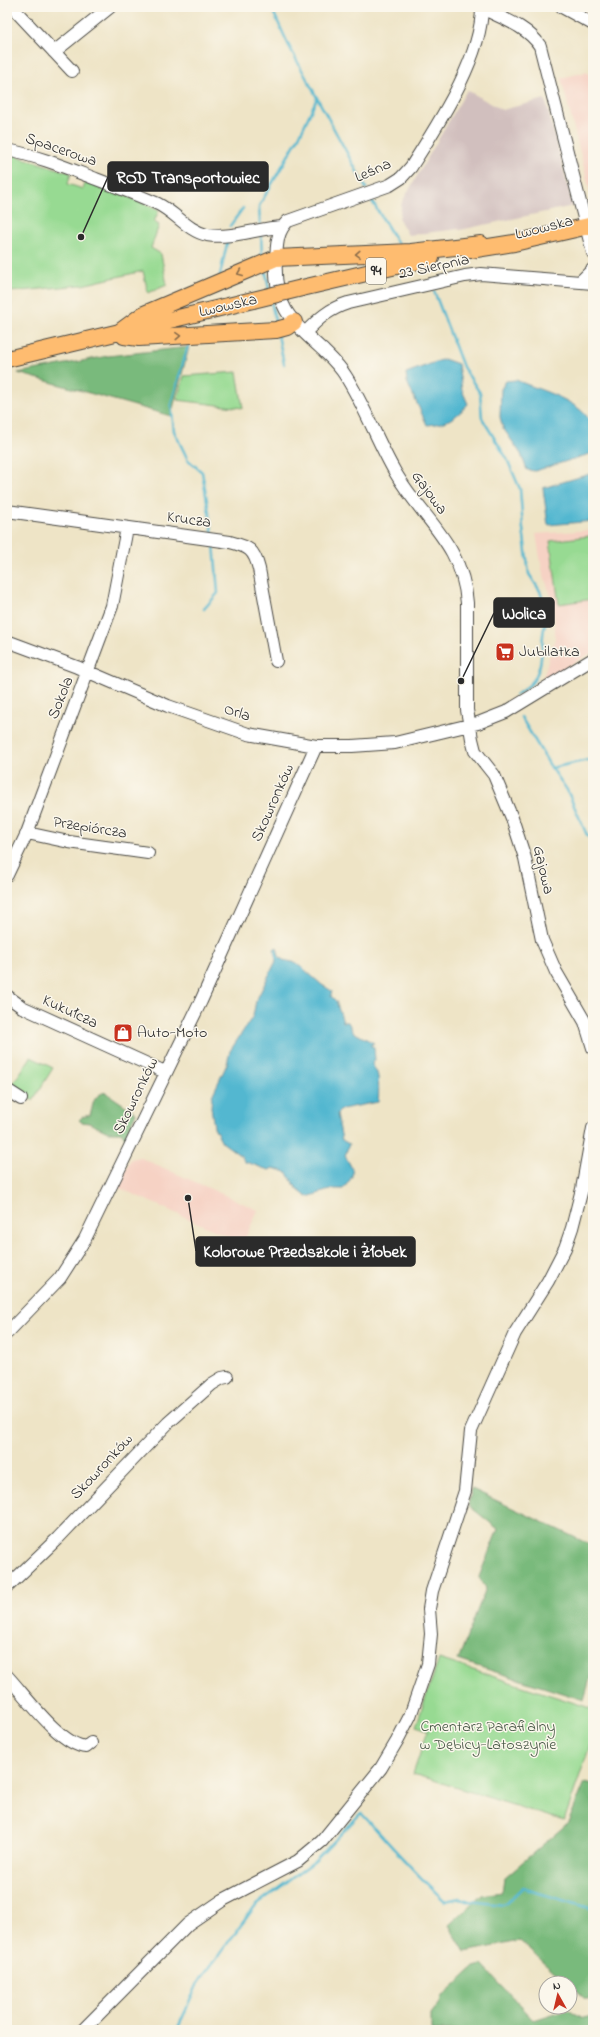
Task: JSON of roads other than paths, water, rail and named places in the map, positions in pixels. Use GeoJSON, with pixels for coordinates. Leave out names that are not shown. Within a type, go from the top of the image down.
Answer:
{"type":"FeatureCollection","features":[{"type":"Feature","properties":{"kind":"main road","name":"Lwowska"},"geometry":{"type":"LineString","coordinates":[[449,254],[481,244],[589,221]]}},
{"type":"Feature","properties":{"kind":"main road","name":"Lwowska"},"geometry":{"type":"LineString","coordinates":[[7,359],[449,254],[514,243],[589,221]]}},
{"type":"Feature","properties":{"kind":"main road"},"geometry":{"type":"LineString","coordinates":[[114,333],[144,314],[276,258],[411,252],[481,244]]}},
{"type":"Feature","properties":{"kind":"main road"},"geometry":{"type":"LineString","coordinates":[[114,333],[139,338],[276,330],[287,327],[299,328]]}},
{"type":"Feature","properties":{"kind":"street"},"geometry":{"type":"LineString","coordinates":[[7,11],[12,7],[72,71]]}},
{"type":"Feature","properties":{"kind":"street"},"geometry":{"type":"LineString","coordinates":[[54,52],[110,7]]}},
{"type":"Feature","properties":{"kind":"street"},"geometry":{"type":"LineString","coordinates":[[562,7],[593,24]]}},
{"type":"Feature","properties":{"kind":"street","name":"Leśna"},"geometry":{"type":"LineString","coordinates":[[282,227],[296,217],[390,185],[405,174],[423,148],[461,83],[474,47],[482,8],[532,35],[540,46],[589,221],[593,253]]}},
{"type":"Feature","properties":{"kind":"street","name":"Spacerowa"},"geometry":{"type":"LineString","coordinates":[[7,150],[41,158],[151,201],[174,213],[191,228],[206,234],[231,234],[282,227]]}},
{"type":"Feature","properties":{"kind":"street"},"geometry":{"type":"LineString","coordinates":[[276,258],[277,241],[282,227]]}},
{"type":"Feature","properties":{"kind":"street","name":"Gajowa"},"geometry":{"type":"LineString","coordinates":[[276,258],[277,287],[283,307],[299,328],[338,365],[346,375],[394,472],[458,561],[466,588],[468,603],[468,726],[476,751],[494,775],[514,824],[525,858],[542,940],[547,953],[585,1022],[593,1048]]}},
{"type":"Feature","properties":{"kind":"street","name":"23 Sierpnia"},"geometry":{"type":"LineString","coordinates":[[299,328],[333,308],[348,303],[465,276],[500,274],[587,282],[593,269]]}},
{"type":"Feature","properties":{"kind":"street","name":"Krucza"},"geometry":{"type":"LineString","coordinates":[[7,511],[213,540],[247,547],[256,556],[276,661]]}},
{"type":"Feature","properties":{"kind":"street","name":"Sokola"},"geometry":{"type":"LineString","coordinates":[[7,875],[27,833],[89,672],[112,606],[127,528]]}},
{"type":"Feature","properties":{"kind":"street","name":"Orla"},"geometry":{"type":"LineString","coordinates":[[7,641],[89,672],[168,706],[248,734],[316,746],[352,746],[395,742],[468,726]]}},
{"type":"Feature","properties":{"kind":"street"},"geometry":{"type":"LineString","coordinates":[[468,726],[491,718],[516,706],[593,659]]}},
{"type":"Feature","properties":{"kind":"street","name":"Skowronków"},"geometry":{"type":"LineString","coordinates":[[7,1333],[60,1278],[85,1239],[201,1002],[316,746]]}},
{"type":"Feature","properties":{"kind":"street","name":"Przepiórcza"},"geometry":{"type":"LineString","coordinates":[[27,833],[69,842],[148,854]]}},
{"type":"Feature","properties":{"kind":"street","name":"Kukułcza"},"geometry":{"type":"LineString","coordinates":[[7,996],[22,1007],[166,1072]]}},
{"type":"Feature","properties":{"kind":"street"},"geometry":{"type":"LineString","coordinates":[[7,1090],[21,1099]]}},
{"type":"Feature","properties":{"kind":"street"},"geometry":{"type":"LineString","coordinates":[[83,2030],[194,1920],[223,1900],[290,1866],[322,1841],[377,1773],[397,1741],[410,1716],[428,1664],[431,1634],[429,1616],[431,1597],[465,1491],[471,1431],[515,1333],[548,1281],[565,1248],[582,1189],[593,1128]]}},
{"type":"Feature","properties":{"kind":"street","name":"Skowronków"},"geometry":{"type":"LineString","coordinates":[[7,1587],[58,1538],[168,1423],[212,1384],[222,1378],[227,1377]]}},
{"type":"Feature","properties":{"kind":"street"},"geometry":{"type":"LineString","coordinates":[[7,1676],[58,1732],[79,1746],[86,1746],[91,1743]]}},
{"type":"Feature","properties":{"kind":"water"},"geometry":{"type":"Polygon","coordinates":[[[444,359],[458,364],[462,390],[468,404],[455,417],[445,422],[427,425],[407,382],[406,373],[444,359]]]}},
{"type":"Feature","properties":{"kind":"water"},"geometry":{"type":"Polygon","coordinates":[[[516,380],[548,392],[581,411],[589,419],[593,428],[593,453],[535,471],[527,470],[521,454],[503,428],[500,417],[501,389],[506,381],[516,380]]]}},
{"type":"Feature","properties":{"kind":"water"},"geometry":{"type":"Polygon","coordinates":[[[593,473],[593,521],[548,525],[543,488],[593,473]]]}},
{"type":"Feature","properties":{"kind":"water"},"geometry":{"type":"Polygon","coordinates":[[[277,947],[279,956],[283,960],[297,963],[322,985],[332,991],[331,996],[336,1001],[343,1022],[348,1022],[353,1032],[374,1043],[370,1045],[374,1047],[375,1060],[372,1064],[378,1075],[378,1102],[342,1109],[337,1114],[342,1140],[349,1144],[345,1156],[351,1166],[353,1173],[352,1176],[343,1189],[333,1189],[307,1197],[298,1190],[286,1172],[273,1168],[269,1170],[245,1162],[241,1156],[222,1142],[214,1127],[211,1107],[212,1096],[227,1064],[230,1051],[253,1016],[256,1001],[276,961],[274,949],[277,947]]]}},
{"type":"Feature","properties":{"kind":"waterway"},"geometry":{"type":"LineString","coordinates":[[271,7],[289,46],[366,188]]}},
{"type":"Feature","properties":{"kind":"waterway"},"geometry":{"type":"LineString","coordinates":[[260,224],[259,206],[299,137],[317,98]]}},
{"type":"Feature","properties":{"kind":"waterway"},"geometry":{"type":"LineString","coordinates":[[372,201],[398,244]]}},
{"type":"Feature","properties":{"kind":"waterway"},"geometry":{"type":"LineString","coordinates":[[230,226],[243,208]]}},
{"type":"Feature","properties":{"kind":"waterway"},"geometry":{"type":"LineString","coordinates":[[261,234],[262,256]]}},
{"type":"Feature","properties":{"kind":"waterway"},"geometry":{"type":"LineString","coordinates":[[220,275],[228,239]]}},
{"type":"Feature","properties":{"kind":"waterway"},"geometry":{"type":"LineString","coordinates":[[266,273],[269,290]]}},
{"type":"Feature","properties":{"kind":"waterway"},"geometry":{"type":"LineString","coordinates":[[434,291],[463,367],[480,393],[482,418],[507,459],[520,489],[523,529],[529,574],[540,591],[548,617],[543,632],[540,665],[537,673],[532,683],[516,695]]}},
{"type":"Feature","properties":{"kind":"waterway"},"geometry":{"type":"LineString","coordinates":[[271,301],[276,325]]}},
{"type":"Feature","properties":{"kind":"waterway"},"geometry":{"type":"LineString","coordinates":[[278,335],[284,364]]}},
{"type":"Feature","properties":{"kind":"waterway"},"geometry":{"type":"LineString","coordinates":[[188,346],[171,404],[174,431],[188,460],[202,472],[213,536]]}},
{"type":"Feature","properties":{"kind":"waterway"},"geometry":{"type":"LineString","coordinates":[[204,609],[218,593],[214,543]]}},
{"type":"Feature","properties":{"kind":"waterway"},"geometry":{"type":"LineString","coordinates":[[521,717],[549,764],[567,790],[586,833],[593,843]]}},
{"type":"Feature","properties":{"kind":"waterway"},"geometry":{"type":"LineString","coordinates":[[551,768],[593,759]]}},
{"type":"Feature","properties":{"kind":"waterway"},"geometry":{"type":"LineString","coordinates":[[177,2030],[198,1983],[256,1905],[315,1861],[361,1813],[445,1901],[460,1898],[469,1901],[504,1905],[522,1888],[593,1909]]}},
{"type":"Feature","properties":{"kind":"place","name":"ROD Transportowiec"},"geometry":{"type":"Point","coordinates":[81,237]}},
{"type":"Feature","properties":{"kind":"place","name":"Jubilatka"},"geometry":{"type":"Point","coordinates":[505,652]}},
{"type":"Feature","properties":{"kind":"place","name":"Wolica"},"geometry":{"type":"Point","coordinates":[461,681]}},
{"type":"Feature","properties":{"kind":"place","name":"Auto-Moto"},"geometry":{"type":"Point","coordinates":[123,1033]}},
{"type":"Feature","properties":{"kind":"place","name":"Kolorowe Przedszkole i Żłobek"},"geometry":{"type":"Point","coordinates":[188,1198]}},
{"type":"Feature","properties":{"kind":"park label","name":"Cmentarz Parafialny w Dębicy-Latoszynie"},"geometry":{"type":"Point","coordinates":[488,1736]}}]}
